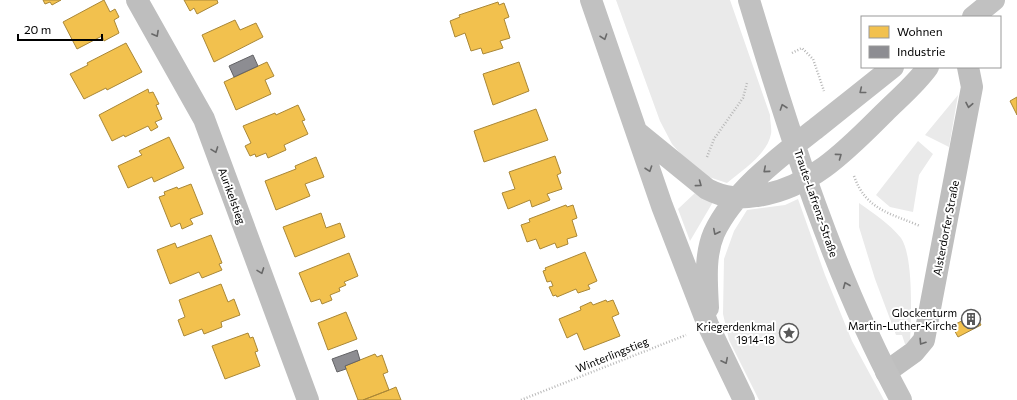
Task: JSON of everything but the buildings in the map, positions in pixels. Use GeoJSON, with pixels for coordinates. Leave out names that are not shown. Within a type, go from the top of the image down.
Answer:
{"type":"FeatureCollection","features":[{"type":"Feature","properties":{"kind":"main road"},"geometry":{"type":"LineString","coordinates":[[592,0],[662,206],[708,326],[744,400]]}},
{"type":"Feature","properties":{"kind":"main road","name":"Traute-Lafrenz-Straße"},"geometry":{"type":"LineString","coordinates":[[749,0],[828,240],[860,319],[901,400]]}},
{"type":"Feature","properties":{"kind":"main road"},"geometry":{"type":"LineString","coordinates":[[974,16],[994,0]]}},
{"type":"Feature","properties":{"kind":"main road"},"geometry":{"type":"LineString","coordinates":[[708,326],[706,282],[708,255],[714,234],[737,199],[752,183],[796,144],[892,68]]}},
{"type":"Feature","properties":{"kind":"main road"},"geometry":{"type":"LineString","coordinates":[[637,132],[707,189],[717,194],[737,199],[783,191],[808,180],[845,152],[927,68]]}},
{"type":"Feature","properties":{"kind":"street","name":"Aurikelstieg"},"geometry":{"type":"LineString","coordinates":[[137,0],[204,119],[308,400]]}},
{"type":"Feature","properties":{"kind":"street","name":"Alsterdorfer Straße"},"geometry":{"type":"LineString","coordinates":[[886,372],[914,352],[924,340],[972,87],[968,68]]}},
{"type":"Feature","properties":{"kind":"path"},"geometry":{"type":"LineString","coordinates":[[790,54],[802,48],[812,59],[818,73]]}},
{"type":"Feature","properties":{"kind":"path"},"geometry":{"type":"LineString","coordinates":[[703,164],[714,139],[743,98],[749,78]]}},
{"type":"Feature","properties":{"kind":"path"},"geometry":{"type":"LineString","coordinates":[[859,190],[871,205],[944,236]]}},
{"type":"Feature","properties":{"kind":"path","name":"Winterlingstieg"},"geometry":{"type":"LineString","coordinates":[[521,400],[708,326]]}},
{"type":"Feature","properties":{"kind":"shaded area"},"geometry":{"type":"Polygon","coordinates":[[[616,0],[730,0],[770,115],[771,134],[765,149],[753,162],[727,183],[706,176],[686,160],[672,144],[660,121],[616,0]]]}},
{"type":"Feature","properties":{"kind":"shaded area"},"geometry":{"type":"Polygon","coordinates":[[[958,95],[949,147],[925,135],[958,95]]]}},
{"type":"Feature","properties":{"kind":"shaded area"},"geometry":{"type":"Polygon","coordinates":[[[918,141],[933,154],[919,175],[913,212],[890,207],[876,195],[918,141]]]}},
{"type":"Feature","properties":{"kind":"shaded area"},"geometry":{"type":"Polygon","coordinates":[[[695,193],[713,202],[690,241],[678,209],[695,193]]]}},
{"type":"Feature","properties":{"kind":"shaded area"},"geometry":{"type":"Polygon","coordinates":[[[798,199],[825,275],[852,341],[884,400],[759,400],[729,340],[723,314],[724,259],[734,231],[747,210],[785,205],[798,199]]]}},
{"type":"Feature","properties":{"kind":"shaded area"},"geometry":{"type":"Polygon","coordinates":[[[859,203],[892,228],[901,238],[905,247],[908,259],[911,289],[910,344],[905,344],[902,335],[896,335],[875,279],[859,227],[859,203]]]}},
{"type":"Feature","properties":{"kind":"place","name":"Glockenturm Martin-Luther-Kirche"},"geometry":{"type":"Point","coordinates":[971,319]}},
{"type":"Feature","properties":{"kind":"place","name":"Kriegerdenkmal 1914-18"},"geometry":{"type":"Point","coordinates":[789,333]}}]}
